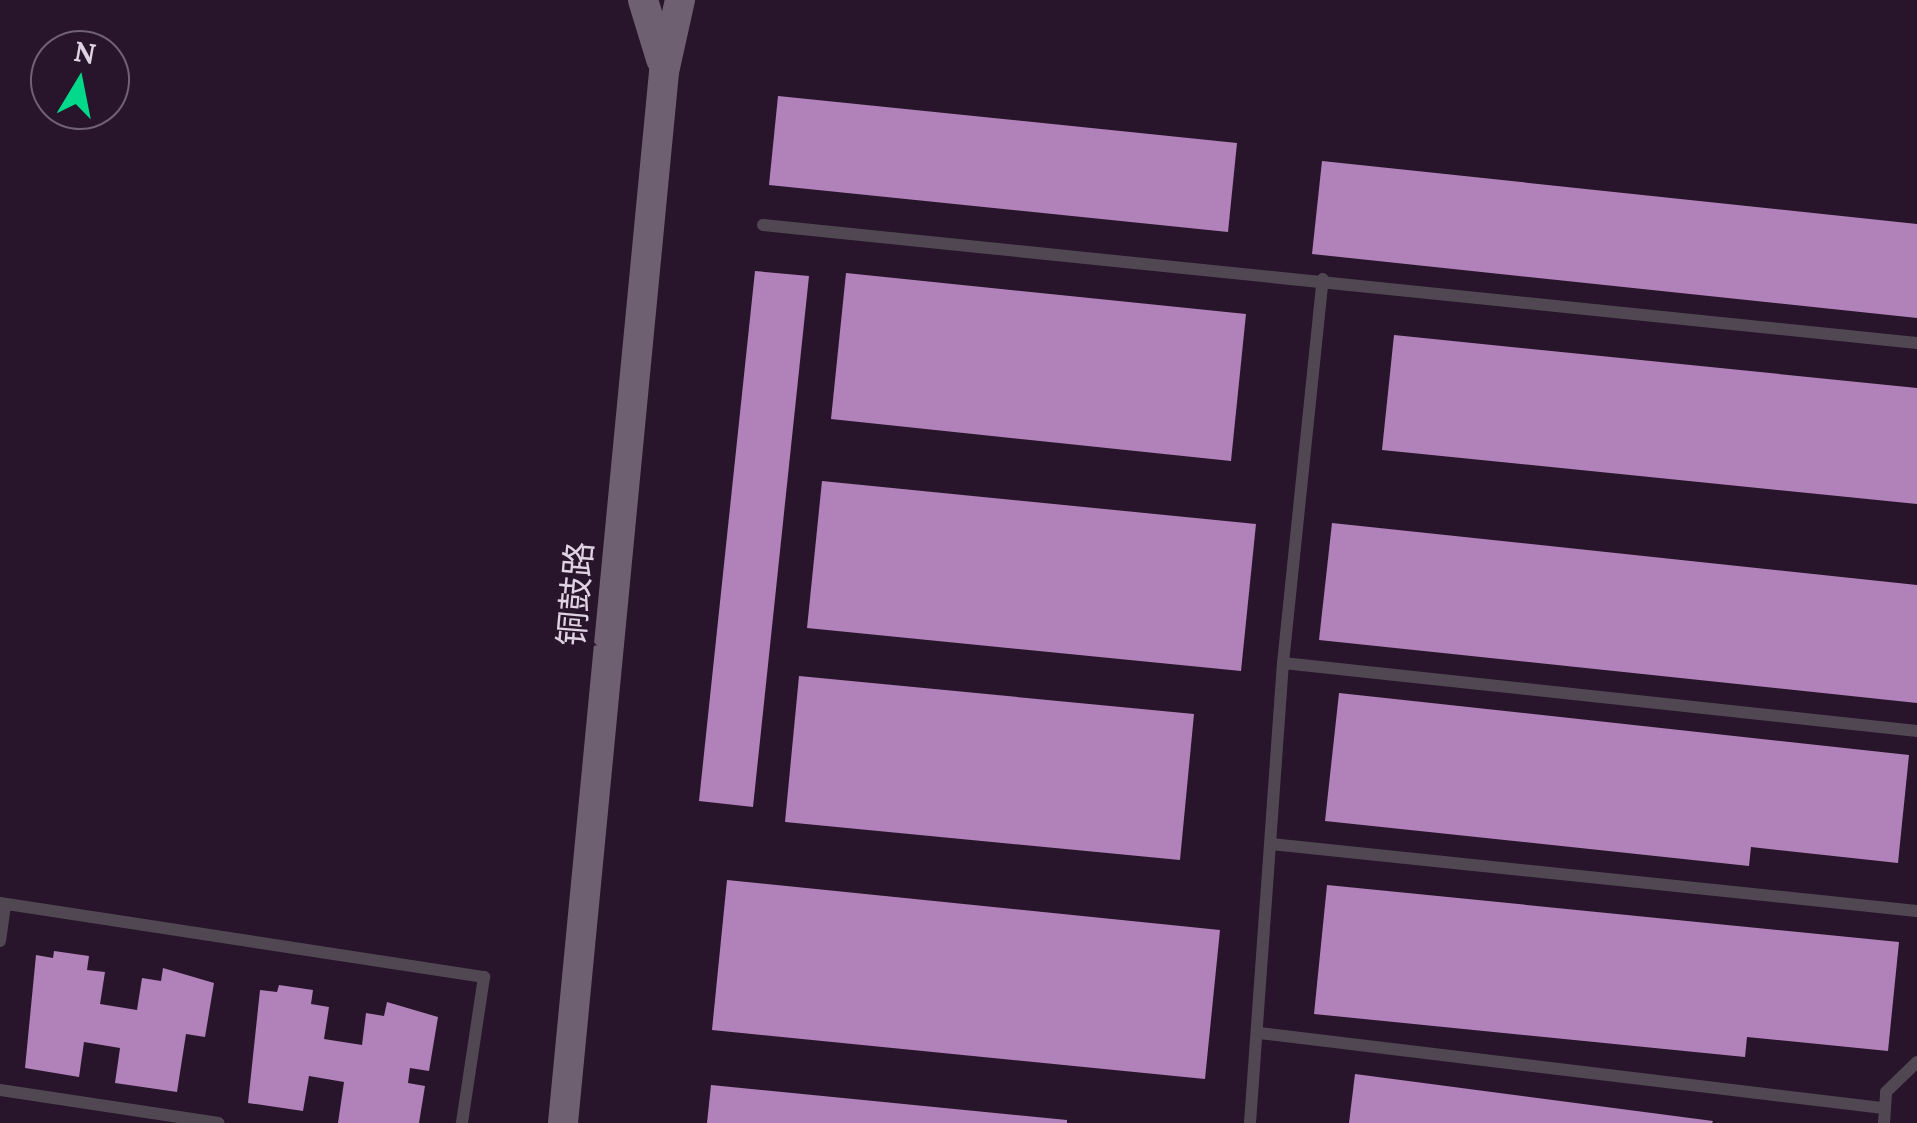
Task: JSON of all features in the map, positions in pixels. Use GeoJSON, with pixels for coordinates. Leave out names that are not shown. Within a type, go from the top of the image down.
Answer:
{"type":"FeatureCollection","features":[{"type":"Feature","properties":{"kind":"main road"},"geometry":{"type":"LineString","coordinates":[[643,0],[664,72]]}},
{"type":"Feature","properties":{"kind":"main road"},"geometry":{"type":"LineString","coordinates":[[664,72],[680,0]]}},
{"type":"Feature","properties":{"kind":"main road","name":"铜鼓路"},"geometry":{"type":"LineString","coordinates":[[563,1123],[664,72]]}},
{"type":"Feature","properties":{"kind":"lane"},"geometry":{"type":"LineString","coordinates":[[763,225],[1323,279],[1917,343]]}},
{"type":"Feature","properties":{"kind":"lane"},"geometry":{"type":"LineString","coordinates":[[1250,1123],[1283,662],[1323,279]]}},
{"type":"Feature","properties":{"kind":"lane"},"geometry":{"type":"LineString","coordinates":[[1283,662],[1917,731]]}},
{"type":"Feature","properties":{"kind":"lane"},"geometry":{"type":"LineString","coordinates":[[1271,844],[1917,911]]}},
{"type":"Feature","properties":{"kind":"lane"},"geometry":{"type":"LineString","coordinates":[[0,941],[2,904],[484,977],[462,1123]]}},
{"type":"Feature","properties":{"kind":"lane"},"geometry":{"type":"LineString","coordinates":[[1259,1033],[1882,1108]]}},
{"type":"Feature","properties":{"kind":"lane"},"geometry":{"type":"LineString","coordinates":[[1884,1123],[1882,1108],[1894,1077],[1917,1062]]}},
{"type":"Feature","properties":{"kind":"lane"},"geometry":{"type":"LineString","coordinates":[[0,1090],[219,1123]]}},
{"type":"Feature","properties":{"kind":"building"},"geometry":{"type":"Polygon","coordinates":[[[778,96],[1237,143],[1228,232],[769,185],[778,96]]]}},
{"type":"Feature","properties":{"kind":"building"},"geometry":{"type":"Polygon","coordinates":[[[1322,161],[1917,224],[1917,318],[1312,254],[1322,161]]]}},
{"type":"Feature","properties":{"kind":"building"},"geometry":{"type":"Polygon","coordinates":[[[755,271],[809,276],[753,807],[699,801],[755,271]]]}},
{"type":"Feature","properties":{"kind":"building"},"geometry":{"type":"Polygon","coordinates":[[[846,273],[1246,314],[1231,461],[831,419],[846,273]]]}},
{"type":"Feature","properties":{"kind":"building"},"geometry":{"type":"Polygon","coordinates":[[[1394,335],[1917,388],[1917,504],[1382,450],[1394,335]]]}},
{"type":"Feature","properties":{"kind":"building"},"geometry":{"type":"Polygon","coordinates":[[[822,481],[1256,524],[1241,671],[807,628],[822,481]]]}},
{"type":"Feature","properties":{"kind":"building"},"geometry":{"type":"Polygon","coordinates":[[[1332,523],[1917,585],[1917,703],[1319,640],[1332,523]]]}},
{"type":"Feature","properties":{"kind":"building"},"geometry":{"type":"Polygon","coordinates":[[[799,676],[1194,714],[1180,860],[785,822],[799,676]]]}},
{"type":"Feature","properties":{"kind":"building"},"geometry":{"type":"Polygon","coordinates":[[[1339,693],[1909,755],[1898,863],[1751,847],[1749,866],[1325,821],[1339,693]]]}},
{"type":"Feature","properties":{"kind":"building"},"geometry":{"type":"Polygon","coordinates":[[[727,880],[1220,930],[1205,1079],[712,1030],[727,880]]]}},
{"type":"Feature","properties":{"kind":"building"},"geometry":{"type":"Polygon","coordinates":[[[1327,885],[1899,942],[1888,1051],[1747,1037],[1745,1057],[1314,1014],[1327,885]]]}},
{"type":"Feature","properties":{"kind":"building"},"geometry":{"type":"Polygon","coordinates":[[[54,951],[89,956],[87,970],[105,972],[100,1004],[137,1010],[142,978],[161,981],[163,968],[214,983],[205,1037],[186,1034],[177,1092],[115,1083],[120,1048],[84,1042],[79,1077],[25,1068],[36,955],[53,958],[54,951]]]}},
{"type":"Feature","properties":{"kind":"building"},"geometry":{"type":"Polygon","coordinates":[[[279,985],[313,990],[311,1004],[329,1007],[324,1039],[362,1045],[366,1013],[384,1016],[387,1002],[438,1017],[429,1071],[410,1068],[408,1083],[425,1086],[419,1123],[338,1123],[344,1082],[309,1076],[303,1111],[248,1103],[260,990],[277,992],[279,985]]]}},
{"type":"Feature","properties":{"kind":"building"},"geometry":{"type":"Polygon","coordinates":[[[1355,1074],[1713,1121],[1349,1123],[1355,1074]]]}},
{"type":"Feature","properties":{"kind":"building"},"geometry":{"type":"Polygon","coordinates":[[[711,1085],[1067,1120],[1067,1123],[707,1123],[711,1085]]]}}]}
